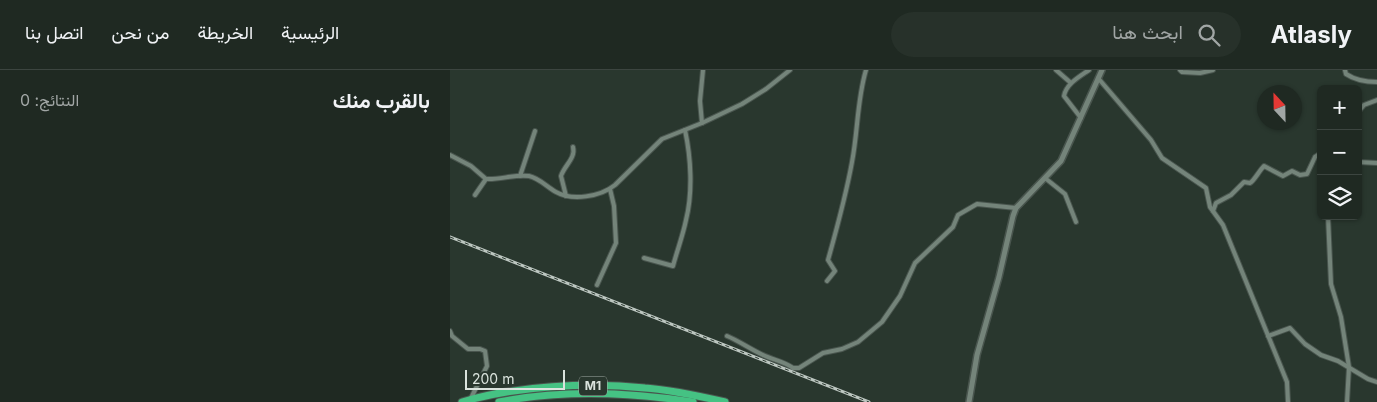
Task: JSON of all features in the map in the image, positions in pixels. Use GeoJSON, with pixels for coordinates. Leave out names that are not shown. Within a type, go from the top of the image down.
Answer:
{"type":"FeatureCollection","features":[{"type":"Feature","properties":{"kind":"highway","name":"M1"},"geometry":{"type":"LineString","coordinates":[[462,402],[516,391],[582,385],[645,388],[725,402]]}},
{"type":"Feature","properties":{"kind":"highway","name":"M1"},"geometry":{"type":"LineString","coordinates":[[500,402],[513,399],[580,393],[649,395],[693,402]]}},
{"type":"Feature","properties":{"kind":"street"},"geometry":{"type":"LineString","coordinates":[[702,123],[700,101],[703,70]]}},
{"type":"Feature","properties":{"kind":"street"},"geometry":{"type":"LineString","coordinates":[[450,155],[471,166],[486,179],[520,176],[536,179],[552,190],[566,196],[596,194],[610,189],[659,141],[668,135],[702,123],[748,100],[766,89],[790,70]]}},
{"type":"Feature","properties":{"kind":"street"},"geometry":{"type":"LineString","coordinates":[[827,281],[835,271],[828,260],[838,226],[852,162],[861,90],[866,70]]}},
{"type":"Feature","properties":{"kind":"street"},"geometry":{"type":"LineString","coordinates":[[1056,70],[1071,84]]}},
{"type":"Feature","properties":{"kind":"street"},"geometry":{"type":"LineString","coordinates":[[1081,118],[1064,96],[1066,89],[1089,70]]}},
{"type":"Feature","properties":{"kind":"street"},"geometry":{"type":"LineString","coordinates":[[969,402],[976,355],[1016,208],[1061,162],[1102,70]]}},
{"type":"Feature","properties":{"kind":"street"},"geometry":{"type":"LineString","coordinates":[[1180,70],[1182,72],[1200,73],[1212,70]]}},
{"type":"Feature","properties":{"kind":"street"},"geometry":{"type":"LineString","coordinates":[[1345,70],[1346,74],[1352,78],[1367,82],[1377,82]]}},
{"type":"Feature","properties":{"kind":"street"},"geometry":{"type":"LineString","coordinates":[[1098,78],[1151,140],[1162,158],[1206,188],[1210,207],[1223,225],[1287,382],[1288,402]]}},
{"type":"Feature","properties":{"kind":"street"},"geometry":{"type":"LineString","coordinates":[[1362,107],[1377,100]]}},
{"type":"Feature","properties":{"kind":"street"},"geometry":{"type":"LineString","coordinates":[[644,258],[673,266],[686,220],[688,204],[690,170],[685,130]]}},
{"type":"Feature","properties":{"kind":"street"},"geometry":{"type":"LineString","coordinates":[[520,176],[535,131]]}},
{"type":"Feature","properties":{"kind":"street"},"geometry":{"type":"LineString","coordinates":[[566,196],[561,176],[573,156],[573,147]]}},
{"type":"Feature","properties":{"kind":"street"},"geometry":{"type":"LineString","coordinates":[[1213,211],[1216,203],[1230,195],[1244,182],[1250,183],[1253,181],[1256,174],[1264,166],[1283,176],[1292,171],[1300,175],[1307,174],[1317,156]]}},
{"type":"Feature","properties":{"kind":"street"},"geometry":{"type":"LineString","coordinates":[[1362,162],[1377,163]]}},
{"type":"Feature","properties":{"kind":"street"},"geometry":{"type":"LineString","coordinates":[[1045,178],[1065,194],[1076,222]]}},
{"type":"Feature","properties":{"kind":"street"},"geometry":{"type":"LineString","coordinates":[[475,195],[486,179]]}},
{"type":"Feature","properties":{"kind":"street"},"geometry":{"type":"LineString","coordinates":[[598,285],[616,243],[614,206],[610,189]]}},
{"type":"Feature","properties":{"kind":"street"},"geometry":{"type":"LineString","coordinates":[[727,336],[742,342],[763,355],[786,362],[792,368],[799,368],[823,353],[842,349],[858,342],[882,322],[900,296],[915,263],[953,227],[958,215],[977,204],[1016,208]]}},
{"type":"Feature","properties":{"kind":"street"},"geometry":{"type":"LineString","coordinates":[[1328,220],[1331,284],[1341,317],[1349,367],[1346,402]]}},
{"type":"Feature","properties":{"kind":"street"},"geometry":{"type":"LineString","coordinates":[[1268,336],[1290,328],[1305,344],[1321,355],[1377,382]]}},
{"type":"Feature","properties":{"kind":"street"},"geometry":{"type":"LineString","coordinates":[[450,331],[452,336],[468,349],[485,351],[487,366],[470,400]]}},
{"type":"Feature","properties":{"kind":"railway"},"geometry":{"type":"LineString","coordinates":[[450,237],[869,402]]}}]}
